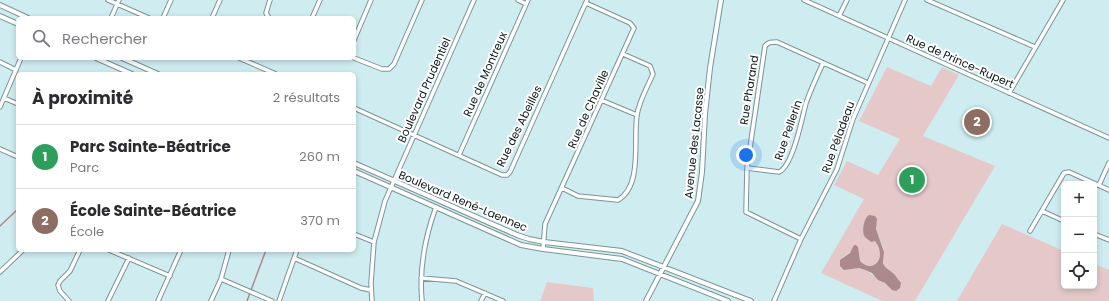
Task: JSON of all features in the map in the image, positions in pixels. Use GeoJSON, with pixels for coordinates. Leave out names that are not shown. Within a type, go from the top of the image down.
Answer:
{"type":"FeatureCollection","features":[{"type":"Feature","properties":{"kind":"street"},"geometry":{"type":"LineString","coordinates":[[108,0],[118,2],[146,16]]}},
{"type":"Feature","properties":{"kind":"street"},"geometry":{"type":"LineString","coordinates":[[164,16],[171,0]]}},
{"type":"Feature","properties":{"kind":"street"},"geometry":{"type":"LineString","coordinates":[[213,16],[220,0]]}},
{"type":"Feature","properties":{"kind":"street"},"geometry":{"type":"LineString","coordinates":[[268,16],[266,12],[270,0]]}},
{"type":"Feature","properties":{"kind":"street"},"geometry":{"type":"LineString","coordinates":[[313,16],[320,0]]}},
{"type":"Feature","properties":{"kind":"street"},"geometry":{"type":"LineString","coordinates":[[356,36],[372,0]]}},
{"type":"Feature","properties":{"kind":"street"},"geometry":{"type":"LineString","coordinates":[[356,59],[382,69],[389,69],[394,64],[422,0]]}},
{"type":"Feature","properties":{"kind":"street","name":"Boulevard Prudentiel"},"geometry":{"type":"LineString","coordinates":[[372,301],[371,290],[374,242],[385,201],[474,0]]}},
{"type":"Feature","properties":{"kind":"street"},"geometry":{"type":"LineString","coordinates":[[518,0],[527,2]]}},
{"type":"Feature","properties":{"kind":"street","name":"Avenue des Lacasse"},"geometry":{"type":"LineString","coordinates":[[646,301],[698,201],[702,172],[705,114],[710,68],[721,0]]}},
{"type":"Feature","properties":{"kind":"street","name":"Rue de Prince-Rupert"},"geometry":{"type":"LineString","coordinates":[[804,0],[1109,138]]}},
{"type":"Feature","properties":{"kind":"street"},"geometry":{"type":"LineString","coordinates":[[838,16],[846,0]]}},
{"type":"Feature","properties":{"kind":"street","name":"Rue Péladeau"},"geometry":{"type":"LineString","coordinates":[[774,301],[801,239],[837,169],[853,119],[905,0]]}},
{"type":"Feature","properties":{"kind":"street"},"geometry":{"type":"LineString","coordinates":[[927,0],[1035,48]]}},
{"type":"Feature","properties":{"kind":"street"},"geometry":{"type":"LineString","coordinates":[[1009,93],[1063,0]]}},
{"type":"Feature","properties":{"kind":"street","name":"Rue des Abeilles"},"geometry":{"type":"LineString","coordinates":[[356,109],[502,175],[507,175],[510,172],[587,1]]}},
{"type":"Feature","properties":{"kind":"street","name":"Rue de Chaville"},"geometry":{"type":"LineString","coordinates":[[543,249],[545,224],[634,28],[630,23],[587,1]]}},
{"type":"Feature","properties":{"kind":"street"},"geometry":{"type":"LineString","coordinates":[[112,16],[118,2]]}},
{"type":"Feature","properties":{"kind":"street","name":"Rue de Montreux"},"geometry":{"type":"LineString","coordinates":[[459,155],[527,2]]}},
{"type":"Feature","properties":{"kind":"street"},"geometry":{"type":"LineString","coordinates":[[0,5],[24,16]]}},
{"type":"Feature","properties":{"kind":"street"},"geometry":{"type":"LineString","coordinates":[[0,16],[16,23]]}},
{"type":"Feature","properties":{"kind":"street","name":"Rue Pharand"},"geometry":{"type":"LineString","coordinates":[[801,239],[746,212],[745,192],[747,168],[765,46],[768,43],[777,42],[868,83]]}},
{"type":"Feature","properties":{"kind":"street"},"geometry":{"type":"LineString","coordinates":[[562,188],[578,196],[618,200],[622,197],[630,184],[633,177],[639,104],[653,74],[650,66],[623,54]]}},
{"type":"Feature","properties":{"kind":"street"},"geometry":{"type":"LineString","coordinates":[[0,105],[20,60]]}},
{"type":"Feature","properties":{"kind":"street"},"geometry":{"type":"LineString","coordinates":[[100,60],[128,72]]}},
{"type":"Feature","properties":{"kind":"street"},"geometry":{"type":"LineString","coordinates":[[126,60],[154,72]]}},
{"type":"Feature","properties":{"kind":"street"},"geometry":{"type":"LineString","coordinates":[[244,60],[271,72]]}},
{"type":"Feature","properties":{"kind":"street"},"geometry":{"type":"LineString","coordinates":[[0,62],[16,70]]}},
{"type":"Feature","properties":{"kind":"street","name":"Rue Pellerin"},"geometry":{"type":"LineString","coordinates":[[747,168],[779,172],[783,170],[788,163],[797,138],[806,103],[823,62]]}},
{"type":"Feature","properties":{"kind":"street"},"geometry":{"type":"LineString","coordinates":[[4,98],[16,103]]}},
{"type":"Feature","properties":{"kind":"street"},"geometry":{"type":"LineString","coordinates":[[601,100],[637,115]]}},
{"type":"Feature","properties":{"kind":"street"},"geometry":{"type":"LineString","coordinates":[[0,149],[16,155]]}},
{"type":"Feature","properties":{"kind":"street"},"geometry":{"type":"LineString","coordinates":[[1099,185],[1109,163]]}},
{"type":"Feature","properties":{"kind":"street","name":"Boulevard René-Laennec"},"geometry":{"type":"LineString","coordinates":[[356,164],[529,240],[622,251],[751,301]]}},
{"type":"Feature","properties":{"kind":"street","name":"Boulevard René-Laennec"},"geometry":{"type":"LineString","coordinates":[[356,172],[521,245],[622,259],[728,301]]}},
{"type":"Feature","properties":{"kind":"street"},"geometry":{"type":"LineString","coordinates":[[1030,231],[1062,175],[1066,172],[1109,190]]}},
{"type":"Feature","properties":{"kind":"street"},"geometry":{"type":"LineString","coordinates":[[422,301],[421,278],[426,239],[436,207]]}},
{"type":"Feature","properties":{"kind":"street"},"geometry":{"type":"LineString","coordinates":[[1042,211],[1061,220]]}},
{"type":"Feature","properties":{"kind":"street"},"geometry":{"type":"LineString","coordinates":[[356,235],[374,242]]}},
{"type":"Feature","properties":{"kind":"street"},"geometry":{"type":"LineString","coordinates":[[1097,235],[1109,240]]}},
{"type":"Feature","properties":{"kind":"street"},"geometry":{"type":"LineString","coordinates":[[0,272],[22,252]]}},
{"type":"Feature","properties":{"kind":"street"},"geometry":{"type":"LineString","coordinates":[[70,301],[60,291],[58,285],[70,271],[79,252]]}},
{"type":"Feature","properties":{"kind":"street"},"geometry":{"type":"LineString","coordinates":[[114,252],[170,276]]}},
{"type":"Feature","properties":{"kind":"street"},"geometry":{"type":"LineString","coordinates":[[158,301],[180,252]]}},
{"type":"Feature","properties":{"kind":"street"},"geometry":{"type":"LineString","coordinates":[[211,301],[221,279],[228,252]]}},
{"type":"Feature","properties":{"kind":"street"},"geometry":{"type":"LineString","coordinates":[[280,301],[296,252]]}},
{"type":"Feature","properties":{"kind":"street"},"geometry":{"type":"LineString","coordinates":[[108,301],[129,258]]}},
{"type":"Feature","properties":{"kind":"street"},"geometry":{"type":"LineString","coordinates":[[294,258],[362,288],[371,290]]}},
{"type":"Feature","properties":{"kind":"street"},"geometry":{"type":"LineString","coordinates":[[421,278],[456,281],[503,301]]}},
{"type":"Feature","properties":{"kind":"street"},"geometry":{"type":"LineString","coordinates":[[221,279],[272,301]]}},
{"type":"Feature","properties":{"kind":"street"},"geometry":{"type":"LineString","coordinates":[[481,301],[485,293]]}},
{"type":"Feature","properties":{"kind":"shaded area"},"geometry":{"type":"Polygon","coordinates":[[[887,67],[931,86],[942,67],[959,75],[923,136],[995,166],[915,301],[882,301],[821,273],[864,199],[834,185],[847,161],[878,175],[900,139],[859,121],[887,67]],[[867,217],[864,233],[873,238],[880,247],[877,262],[870,266],[865,265],[860,261],[858,251],[850,252],[840,260],[844,270],[860,268],[866,270],[886,284],[890,289],[899,280],[888,271],[884,265],[884,251],[876,226],[877,221],[867,217]]]}},
{"type":"Feature","properties":{"kind":"shaded area"},"geometry":{"type":"Polygon","coordinates":[[[869,215],[875,216],[877,219],[876,229],[884,252],[883,263],[901,283],[900,288],[896,291],[892,290],[885,283],[878,280],[872,273],[859,268],[844,270],[840,266],[840,260],[850,253],[854,245],[858,247],[860,261],[865,265],[874,265],[877,262],[880,253],[879,247],[875,241],[871,242],[865,237],[863,232],[864,222],[869,215]]]}},
{"type":"Feature","properties":{"kind":"shaded area"},"geometry":{"type":"Polygon","coordinates":[[[1002,224],[1061,250],[1061,289],[1097,289],[1097,265],[1109,270],[1109,301],[957,301],[1002,224]]]}},
{"type":"Feature","properties":{"kind":"shaded area"},"geometry":{"type":"Polygon","coordinates":[[[547,282],[593,288],[594,301],[540,301],[547,282]]]}},
{"type":"Feature","properties":{"kind":"waterway"},"geometry":{"type":"LineString","coordinates":[[0,226],[16,211]]}},
{"type":"Feature","properties":{"kind":"waterway"},"geometry":{"type":"LineString","coordinates":[[247,301],[265,252]]}},
{"type":"Feature","properties":{"kind":"place","name":"École Sainte-Béatrice"},"geometry":{"type":"Point","coordinates":[977,122]}},
{"type":"Feature","properties":{"kind":"place","name":"Parc Sainte-Béatrice"},"geometry":{"type":"Point","coordinates":[912,180]}}]}
